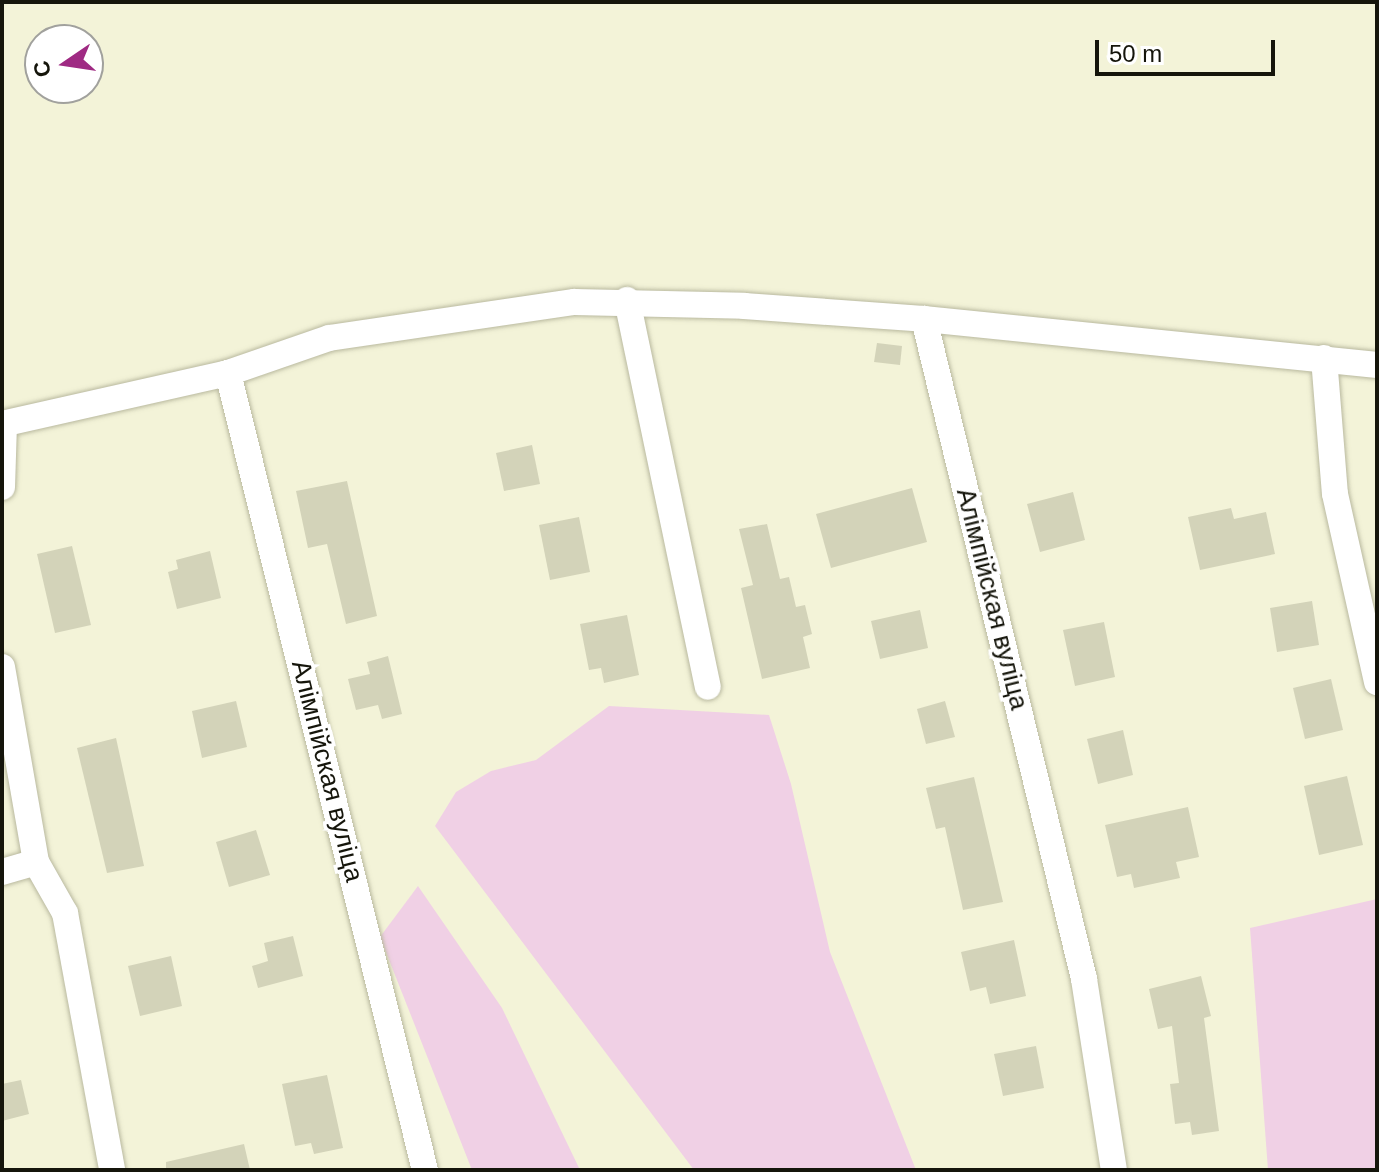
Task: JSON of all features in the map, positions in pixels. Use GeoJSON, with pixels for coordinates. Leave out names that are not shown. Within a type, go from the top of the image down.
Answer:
{"type":"FeatureCollection","features":[{"type":"Feature","properties":{"kind":"street"},"geometry":{"type":"LineString","coordinates":[[627,300],[708,687]]}},
{"type":"Feature","properties":{"kind":"street"},"geometry":{"type":"LineString","coordinates":[[2,487],[3,424],[228,373],[329,338],[574,302],[627,300],[924,319],[1377,365]]}},
{"type":"Feature","properties":{"kind":"street","name":"Алімпійская вуліца"},"geometry":{"type":"LineString","coordinates":[[924,319],[1084,979],[1114,1170]]}},
{"type":"Feature","properties":{"kind":"street"},"geometry":{"type":"LineString","coordinates":[[1324,358],[1335,494],[1377,682]]}},
{"type":"Feature","properties":{"kind":"street","name":"Алімпійская вуліца"},"geometry":{"type":"LineString","coordinates":[[228,373],[425,1170]]}},
{"type":"Feature","properties":{"kind":"street"},"geometry":{"type":"LineString","coordinates":[[2,667],[36,862],[65,913],[112,1170]]}},
{"type":"Feature","properties":{"kind":"street"},"geometry":{"type":"LineString","coordinates":[[2,872],[36,862]]}},
{"type":"Feature","properties":{"kind":"shaded area"},"geometry":{"type":"Polygon","coordinates":[[[609,706],[769,715],[791,784],[830,952],[916,1170],[694,1170],[435,826],[456,792],[491,771],[536,760],[609,706]]]}},
{"type":"Feature","properties":{"kind":"shaded area"},"geometry":{"type":"Polygon","coordinates":[[[418,886],[502,1008],[580,1170],[472,1170],[380,937],[418,886]]]}},
{"type":"Feature","properties":{"kind":"shaded area"},"geometry":{"type":"Polygon","coordinates":[[[1377,899],[1377,1170],[1268,1170],[1250,928],[1377,899]]]}},
{"type":"Feature","properties":{"kind":"building"},"geometry":{"type":"Polygon","coordinates":[[[877,343],[902,346],[900,365],[874,362],[877,343]]]}},
{"type":"Feature","properties":{"kind":"building"},"geometry":{"type":"Polygon","coordinates":[[[532,445],[540,484],[504,491],[496,453],[532,445]]]}},
{"type":"Feature","properties":{"kind":"building"},"geometry":{"type":"Polygon","coordinates":[[[347,481],[377,616],[346,624],[327,544],[308,548],[296,491],[347,481]]]}},
{"type":"Feature","properties":{"kind":"building"},"geometry":{"type":"Polygon","coordinates":[[[912,488],[927,542],[831,568],[816,514],[912,488]]]}},
{"type":"Feature","properties":{"kind":"building"},"geometry":{"type":"Polygon","coordinates":[[[1073,492],[1085,540],[1040,552],[1027,504],[1073,492]]]}},
{"type":"Feature","properties":{"kind":"building"},"geometry":{"type":"Polygon","coordinates":[[[1231,508],[1234,519],[1266,512],[1275,554],[1200,570],[1188,517],[1231,508]]]}},
{"type":"Feature","properties":{"kind":"building"},"geometry":{"type":"Polygon","coordinates":[[[579,517],[590,572],[550,580],[539,525],[579,517]]]}},
{"type":"Feature","properties":{"kind":"building"},"geometry":{"type":"Polygon","coordinates":[[[767,524],[780,579],[789,577],[796,607],[805,605],[812,634],[803,637],[810,668],[762,679],[741,588],[753,585],[739,529],[767,524]]]}},
{"type":"Feature","properties":{"kind":"building"},"geometry":{"type":"Polygon","coordinates":[[[72,546],[91,625],[55,633],[37,554],[72,546]]]}},
{"type":"Feature","properties":{"kind":"building"},"geometry":{"type":"Polygon","coordinates":[[[210,551],[221,598],[177,609],[168,572],[178,569],[176,560],[210,551]]]}},
{"type":"Feature","properties":{"kind":"building"},"geometry":{"type":"Polygon","coordinates":[[[1312,601],[1319,645],[1277,652],[1270,608],[1312,601]]]}},
{"type":"Feature","properties":{"kind":"building"},"geometry":{"type":"Polygon","coordinates":[[[920,610],[928,648],[880,659],[871,621],[920,610]]]}},
{"type":"Feature","properties":{"kind":"building"},"geometry":{"type":"Polygon","coordinates":[[[627,615],[639,675],[604,683],[601,668],[589,670],[580,624],[627,615]]]}},
{"type":"Feature","properties":{"kind":"building"},"geometry":{"type":"Polygon","coordinates":[[[1104,622],[1115,677],[1075,686],[1063,630],[1104,622]]]}},
{"type":"Feature","properties":{"kind":"building"},"geometry":{"type":"Polygon","coordinates":[[[388,656],[402,714],[382,719],[378,705],[356,710],[348,679],[370,674],[367,662],[388,656]]]}},
{"type":"Feature","properties":{"kind":"building"},"geometry":{"type":"Polygon","coordinates":[[[1331,679],[1343,730],[1305,739],[1293,688],[1331,679]]]}},
{"type":"Feature","properties":{"kind":"building"},"geometry":{"type":"Polygon","coordinates":[[[236,701],[247,747],[202,758],[192,711],[236,701]]]}},
{"type":"Feature","properties":{"kind":"building"},"geometry":{"type":"Polygon","coordinates":[[[945,701],[955,737],[926,744],[917,709],[945,701]]]}},
{"type":"Feature","properties":{"kind":"building"},"geometry":{"type":"Polygon","coordinates":[[[1123,730],[1133,775],[1098,784],[1087,739],[1123,730]]]}},
{"type":"Feature","properties":{"kind":"building"},"geometry":{"type":"Polygon","coordinates":[[[116,738],[144,866],[107,873],[77,748],[116,738]]]}},
{"type":"Feature","properties":{"kind":"building"},"geometry":{"type":"Polygon","coordinates":[[[1347,776],[1363,845],[1319,855],[1304,786],[1347,776]]]}},
{"type":"Feature","properties":{"kind":"building"},"geometry":{"type":"Polygon","coordinates":[[[974,777],[1003,902],[963,910],[945,827],[936,829],[926,788],[974,777]]]}},
{"type":"Feature","properties":{"kind":"building"},"geometry":{"type":"Polygon","coordinates":[[[1188,807],[1199,857],[1176,862],[1180,878],[1134,888],[1131,874],[1117,877],[1105,825],[1188,807]]]}},
{"type":"Feature","properties":{"kind":"building"},"geometry":{"type":"Polygon","coordinates":[[[256,830],[270,875],[229,887],[216,842],[256,830]]]}},
{"type":"Feature","properties":{"kind":"building"},"geometry":{"type":"Polygon","coordinates":[[[293,936],[303,976],[258,988],[252,966],[268,961],[264,943],[293,936]]]}},
{"type":"Feature","properties":{"kind":"building"},"geometry":{"type":"Polygon","coordinates":[[[1014,940],[1026,996],[990,1004],[986,987],[970,991],[961,952],[1014,940]]]}},
{"type":"Feature","properties":{"kind":"building"},"geometry":{"type":"Polygon","coordinates":[[[171,956],[182,1006],[140,1016],[128,966],[171,956]]]}},
{"type":"Feature","properties":{"kind":"building"},"geometry":{"type":"Polygon","coordinates":[[[1201,976],[1211,1016],[1204,1018],[1219,1131],[1192,1135],[1190,1122],[1175,1124],[1170,1084],[1179,1083],[1172,1026],[1158,1029],[1149,989],[1201,976]]]}},
{"type":"Feature","properties":{"kind":"building"},"geometry":{"type":"Polygon","coordinates":[[[1036,1046],[1044,1088],[1003,1096],[994,1054],[1036,1046]]]}},
{"type":"Feature","properties":{"kind":"building"},"geometry":{"type":"Polygon","coordinates":[[[327,1075],[343,1148],[314,1154],[311,1143],[295,1146],[282,1084],[327,1075]]]}},
{"type":"Feature","properties":{"kind":"building"},"geometry":{"type":"Polygon","coordinates":[[[21,1080],[29,1114],[2,1121],[2,1084],[21,1080]]]}},
{"type":"Feature","properties":{"kind":"building"},"geometry":{"type":"Polygon","coordinates":[[[244,1144],[250,1170],[166,1170],[166,1162],[244,1144]]]}}]}
